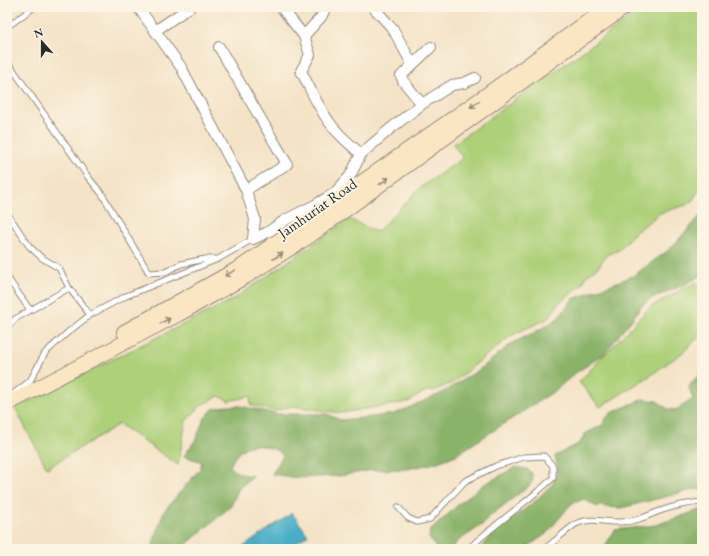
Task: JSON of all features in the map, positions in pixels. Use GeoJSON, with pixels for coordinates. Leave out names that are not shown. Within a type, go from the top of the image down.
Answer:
{"type":"FeatureCollection","features":[{"type":"Feature","properties":{"kind":"main road","name":"Jamhuriat Road"},"geometry":{"type":"LineString","coordinates":[[7,399],[241,267],[482,98],[608,7]]}},
{"type":"Feature","properties":{"kind":"main road","name":"Jamhuriat Road"},"geometry":{"type":"LineString","coordinates":[[7,404],[172,318],[252,273],[308,237],[625,7]]}},
{"type":"Feature","properties":{"kind":"street"},"geometry":{"type":"LineString","coordinates":[[138,7],[181,67],[246,190],[255,219],[253,239]]}},
{"type":"Feature","properties":{"kind":"street"},"geometry":{"type":"LineString","coordinates":[[155,31],[190,7]]}},
{"type":"Feature","properties":{"kind":"street"},"geometry":{"type":"LineString","coordinates":[[281,7],[304,36],[310,55],[301,71],[330,124],[361,154]]}},
{"type":"Feature","properties":{"kind":"street"},"geometry":{"type":"LineString","coordinates":[[304,36],[322,17],[326,7]]}},
{"type":"Feature","properties":{"kind":"street"},"geometry":{"type":"LineString","coordinates":[[373,7],[393,29],[412,64]]}},
{"type":"Feature","properties":{"kind":"street"},"geometry":{"type":"LineString","coordinates":[[219,47],[287,164],[246,190]]}},
{"type":"Feature","properties":{"kind":"street"},"geometry":{"type":"LineString","coordinates":[[422,104],[403,81],[401,76],[431,47]]}},
{"type":"Feature","properties":{"kind":"street"},"geometry":{"type":"LineString","coordinates":[[253,239],[268,232],[287,219],[335,193],[350,176],[361,154],[390,129],[422,104],[452,85],[464,83],[475,78]]}},
{"type":"Feature","properties":{"kind":"street"},"geometry":{"type":"LineString","coordinates":[[287,219],[301,226]]}},
{"type":"Feature","properties":{"kind":"lane"},"geometry":{"type":"LineString","coordinates":[[7,27],[34,7]]}},
{"type":"Feature","properties":{"kind":"lane"},"geometry":{"type":"LineString","coordinates":[[7,61],[88,177],[102,194],[150,273],[165,272],[181,264],[205,259],[218,259]]}},
{"type":"Feature","properties":{"kind":"lane"},"geometry":{"type":"LineString","coordinates":[[7,213],[29,246],[42,258],[59,268],[68,288],[90,315]]}},
{"type":"Feature","properties":{"kind":"lane"},"geometry":{"type":"LineString","coordinates":[[7,399],[30,381],[45,353],[90,315],[126,296],[218,259],[253,239]]}},
{"type":"Feature","properties":{"kind":"lane"},"geometry":{"type":"LineString","coordinates":[[7,277],[30,310]]}},
{"type":"Feature","properties":{"kind":"lane"},"geometry":{"type":"LineString","coordinates":[[7,327],[15,319],[68,288]]}},
{"type":"Feature","properties":{"kind":"lane"},"geometry":{"type":"LineString","coordinates":[[398,507],[408,518],[417,522],[430,519],[465,480],[496,466],[524,457],[544,456],[552,466],[553,478],[468,549]]}},
{"type":"Feature","properties":{"kind":"lane"},"geometry":{"type":"LineString","coordinates":[[544,549],[576,523],[588,519],[621,522],[638,520],[658,512],[691,503],[702,502]]}},
{"type":"Feature","properties":{"kind":"green space"},"geometry":{"type":"Polygon","coordinates":[[[645,7],[702,7],[702,190],[699,190],[692,201],[686,205],[660,213],[632,235],[619,250],[606,255],[599,266],[588,274],[581,286],[559,303],[549,318],[512,335],[452,383],[433,391],[426,391],[408,402],[340,413],[292,406],[275,411],[251,405],[250,396],[229,401],[219,396],[203,404],[186,421],[178,465],[119,424],[47,468],[15,408],[234,299],[349,219],[377,232],[420,188],[463,158],[453,144],[645,7]]]}},
{"type":"Feature","properties":{"kind":"green space"},"geometry":{"type":"Polygon","coordinates":[[[702,214],[702,275],[684,285],[652,298],[641,306],[603,355],[574,374],[556,390],[456,455],[435,463],[407,469],[373,470],[339,476],[297,478],[272,474],[283,456],[278,451],[272,448],[254,445],[249,446],[244,448],[236,455],[230,466],[238,473],[254,476],[239,488],[231,506],[181,549],[154,549],[153,543],[164,511],[200,469],[202,462],[184,456],[196,439],[204,419],[213,409],[226,406],[240,406],[277,414],[327,414],[340,420],[394,414],[440,394],[479,370],[511,344],[541,329],[558,318],[573,299],[633,276],[670,249],[702,214]]]}},
{"type":"Feature","properties":{"kind":"green space"},"geometry":{"type":"Polygon","coordinates":[[[696,282],[702,290],[702,334],[682,353],[648,377],[600,407],[579,382],[650,307],[696,282]]]}},
{"type":"Feature","properties":{"kind":"green space"},"geometry":{"type":"Polygon","coordinates":[[[702,373],[702,490],[696,489],[621,508],[595,506],[584,499],[571,504],[546,534],[524,549],[480,549],[492,534],[534,502],[553,483],[558,469],[555,456],[580,443],[585,434],[604,424],[606,418],[611,413],[643,399],[657,401],[668,409],[676,410],[693,399],[689,387],[702,373]]]}},
{"type":"Feature","properties":{"kind":"green space"},"geometry":{"type":"Polygon","coordinates":[[[516,467],[527,469],[532,473],[533,480],[529,486],[491,515],[482,525],[458,541],[451,549],[437,549],[429,538],[430,531],[460,503],[483,485],[516,467]]]}},
{"type":"Feature","properties":{"kind":"green space"},"geometry":{"type":"Polygon","coordinates":[[[702,509],[702,539],[691,549],[603,549],[615,530],[656,525],[702,509]]]}},
{"type":"Feature","properties":{"kind":"water"},"geometry":{"type":"Polygon","coordinates":[[[292,513],[308,535],[287,549],[240,549],[292,513]]]}}]}
